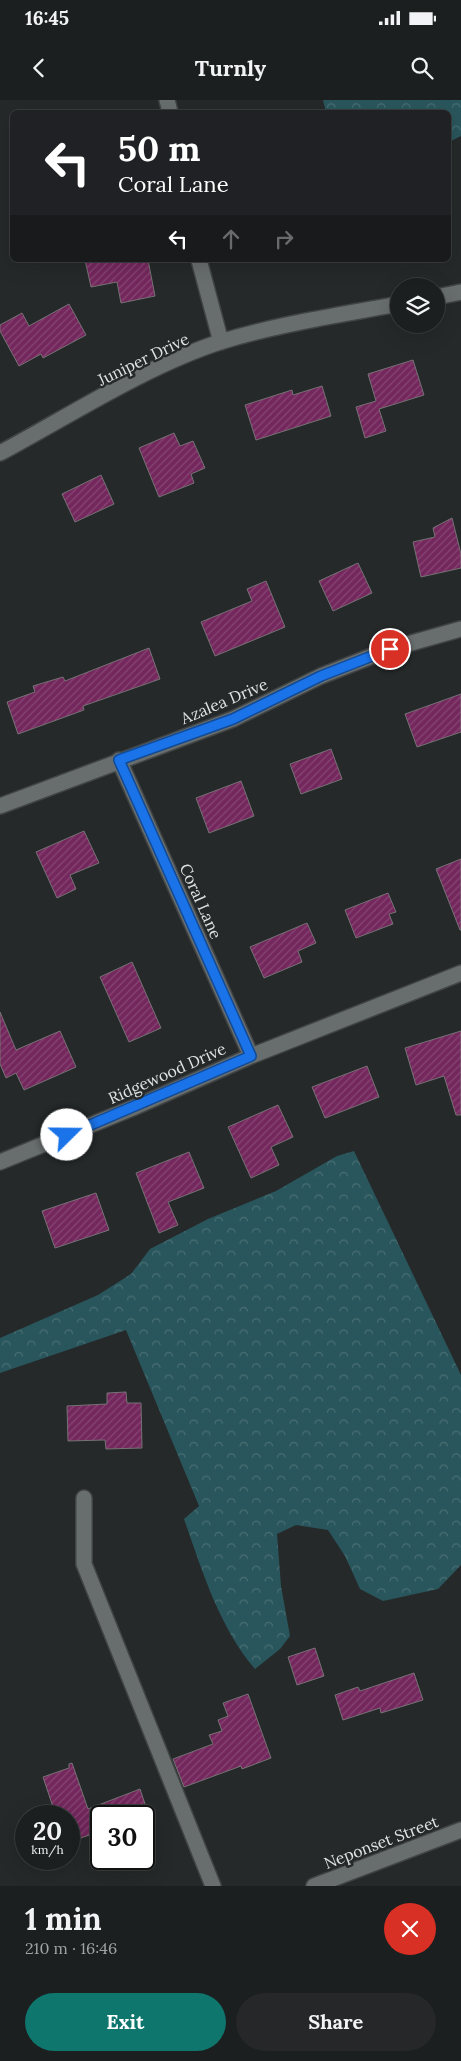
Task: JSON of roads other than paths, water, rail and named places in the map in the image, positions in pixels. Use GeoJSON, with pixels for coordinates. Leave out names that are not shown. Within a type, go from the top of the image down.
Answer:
{"type":"FeatureCollection","features":[{"type":"Feature","properties":{"kind":"street"},"geometry":{"type":"LineString","coordinates":[[200,262],[221,342]]}},
{"type":"Feature","properties":{"kind":"street"},"geometry":{"type":"LineString","coordinates":[[445,295],[461,292]]}},
{"type":"Feature","properties":{"kind":"street","name":"Juniper Drive"},"geometry":{"type":"LineString","coordinates":[[0,453],[168,362],[221,342],[296,324],[390,306]]}},
{"type":"Feature","properties":{"kind":"street","name":"Azalea Drive"},"geometry":{"type":"LineString","coordinates":[[0,806],[233,719],[321,676],[390,649],[461,629]]}},
{"type":"Feature","properties":{"kind":"street","name":"Coral Lane"},"geometry":{"type":"LineString","coordinates":[[119,760],[251,1056]]}},
{"type":"Feature","properties":{"kind":"street","name":"Ridgewood Drive"},"geometry":{"type":"LineString","coordinates":[[0,1162],[251,1056],[461,973]]}},
{"type":"Feature","properties":{"kind":"street"},"geometry":{"type":"LineString","coordinates":[[84,1498],[84,1564],[214,1886]]}},
{"type":"Feature","properties":{"kind":"street","name":"Neponset Street"},"geometry":{"type":"LineString","coordinates":[[314,1886],[461,1830]]}}]}
